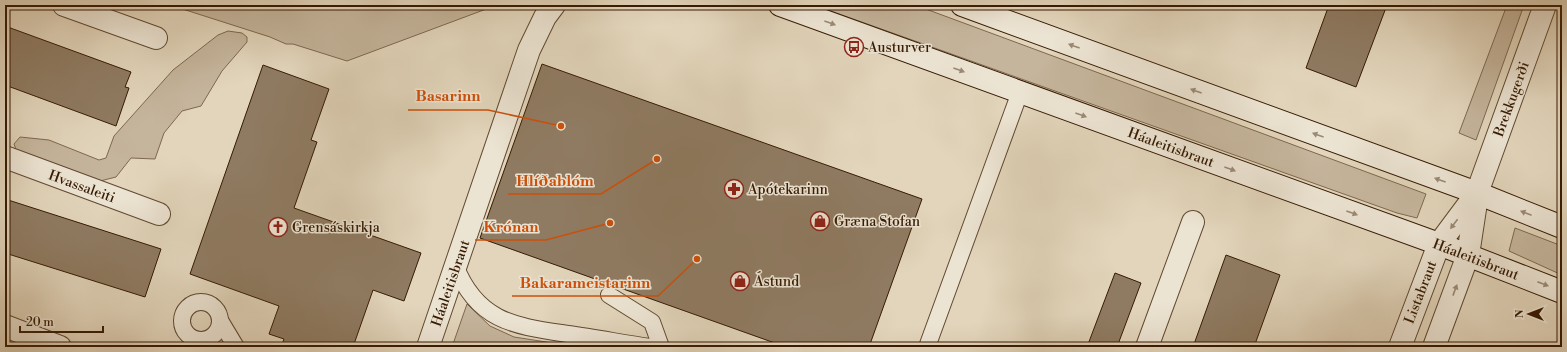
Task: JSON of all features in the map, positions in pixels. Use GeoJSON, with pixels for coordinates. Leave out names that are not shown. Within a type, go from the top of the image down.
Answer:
{"type":"FeatureCollection","features":[{"type":"Feature","properties":{"kind":"main road"},"geometry":{"type":"LineString","coordinates":[[64,5],[156,38]]}},
{"type":"Feature","properties":{"kind":"main road","name":"Háaleitisbraut"},"geometry":{"type":"LineString","coordinates":[[780,5],[1468,255],[1562,292]]}},
{"type":"Feature","properties":{"kind":"main road"},"geometry":{"type":"LineString","coordinates":[[962,5],[1477,193],[1562,227]]}},
{"type":"Feature","properties":{"kind":"main road","name":"Brekkugerði"},"geometry":{"type":"LineString","coordinates":[[1477,193],[1545,5]]}},
{"type":"Feature","properties":{"kind":"main road","name":"Háaleitisbraut"},"geometry":{"type":"LineString","coordinates":[[428,347],[529,50],[548,9]]}},
{"type":"Feature","properties":{"kind":"main road","name":"Hvassaleiti"},"geometry":{"type":"LineString","coordinates":[[5,157],[159,214]]}},
{"type":"Feature","properties":{"kind":"main road"},"geometry":{"type":"LineString","coordinates":[[1434,347],[1468,255],[1477,193]]}},
{"type":"Feature","properties":{"kind":"main road","name":"Listabraut"},"geometry":{"type":"LineString","coordinates":[[1400,347],[1438,244],[1477,193]]}},
{"type":"Feature","properties":{"kind":"main road"},"geometry":{"type":"LineString","coordinates":[[1147,347],[1194,222]]}},
{"type":"Feature","properties":{"kind":"main road"},"geometry":{"type":"LineString","coordinates":[[5,326],[60,347]]}},
{"type":"Feature","properties":{"kind":"lane"},"geometry":{"type":"LineString","coordinates":[[927,347],[1020,92]]}},
{"type":"Feature","properties":{"kind":"lane"},"geometry":{"type":"LineString","coordinates":[[455,265],[464,284],[474,298],[486,310],[511,324],[650,347]]}},
{"type":"Feature","properties":{"kind":"lane"},"geometry":{"type":"LineString","coordinates":[[609,294],[652,322],[661,347]]}},
{"type":"Feature","properties":{"kind":"lane"},"geometry":{"type":"LineString","coordinates":[[221,322],[236,347]]}},
{"type":"Feature","properties":{"kind":"shaded area"},"geometry":{"type":"Polygon","coordinates":[[[170,5],[497,5],[347,61],[293,44],[286,44],[270,37],[170,5]]]}},
{"type":"Feature","properties":{"kind":"shaded area"},"geometry":{"type":"Polygon","coordinates":[[[814,5],[915,5],[1426,194],[1417,218],[1397,213],[814,5]]]}},
{"type":"Feature","properties":{"kind":"shaded area"},"geometry":{"type":"Polygon","coordinates":[[[1507,5],[1524,5],[1476,140],[1459,133],[1507,5]]]}},
{"type":"Feature","properties":{"kind":"shaded area"},"geometry":{"type":"Polygon","coordinates":[[[228,31],[242,33],[247,37],[247,42],[222,71],[201,106],[182,111],[164,133],[155,159],[131,158],[116,177],[96,182],[18,155],[14,144],[20,137],[49,140],[99,160],[106,158],[114,136],[173,70],[218,35],[228,31]]]}},
{"type":"Feature","properties":{"kind":"shaded area"},"geometry":{"type":"Polygon","coordinates":[[[1515,228],[1562,246],[1562,275],[1509,251],[1515,228]]]}},
{"type":"Feature","properties":{"kind":"shaded area"},"geometry":{"type":"Polygon","coordinates":[[[467,304],[490,326],[514,337],[579,347],[452,347],[467,304]]]}},
{"type":"Feature","properties":{"kind":"building"},"geometry":{"type":"Polygon","coordinates":[[[1329,5],[1387,5],[1356,87],[1306,68],[1329,5]]]}},
{"type":"Feature","properties":{"kind":"building"},"geometry":{"type":"Polygon","coordinates":[[[5,26],[131,72],[125,87],[129,88],[116,126],[5,85],[5,26]]]}},
{"type":"Feature","properties":{"kind":"building"},"geometry":{"type":"Polygon","coordinates":[[[542,64],[922,199],[869,347],[786,347],[480,238],[542,64]]]}},
{"type":"Feature","properties":{"kind":"building","name":"Grensáskirkja"},"geometry":{"type":"Polygon","coordinates":[[[263,65],[329,89],[311,140],[317,142],[294,208],[421,253],[404,301],[373,290],[353,347],[281,347],[284,339],[269,334],[279,306],[190,274],[263,65]]]}},
{"type":"Feature","properties":{"kind":"building"},"geometry":{"type":"Polygon","coordinates":[[[5,199],[161,249],[145,297],[5,253],[5,199]]]}},
{"type":"Feature","properties":{"kind":"building"},"geometry":{"type":"Polygon","coordinates":[[[1226,255],[1280,275],[1254,347],[1193,347],[1226,255]]]}},
{"type":"Feature","properties":{"kind":"building"},"geometry":{"type":"Polygon","coordinates":[[[1115,273],[1141,283],[1117,347],[1087,347],[1115,273]]]}},
{"type":"Feature","properties":{"kind":"place","name":"Austurver"},"geometry":{"type":"Point","coordinates":[854,47]}},
{"type":"Feature","properties":{"kind":"place","name":"Basarinn"},"geometry":{"type":"Point","coordinates":[561,126]}},
{"type":"Feature","properties":{"kind":"place","name":"Hlíðablóm"},"geometry":{"type":"Point","coordinates":[657,159]}},
{"type":"Feature","properties":{"kind":"place","name":"Apótekarinn"},"geometry":{"type":"Point","coordinates":[734,189]}},
{"type":"Feature","properties":{"kind":"place","name":"Græna Stofan"},"geometry":{"type":"Point","coordinates":[820,221]}},
{"type":"Feature","properties":{"kind":"place","name":"Krónan"},"geometry":{"type":"Point","coordinates":[610,223]}},
{"type":"Feature","properties":{"kind":"place","name":"Grensáskirkja"},"geometry":{"type":"Point","coordinates":[278,227]}},
{"type":"Feature","properties":{"kind":"place","name":"Bakarameistarinn"},"geometry":{"type":"Point","coordinates":[697,259]}},
{"type":"Feature","properties":{"kind":"place","name":"Ástund"},"geometry":{"type":"Point","coordinates":[740,281]}}]}
